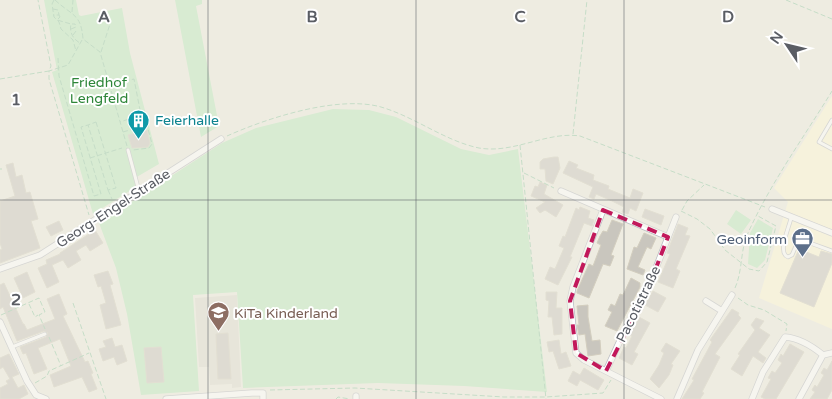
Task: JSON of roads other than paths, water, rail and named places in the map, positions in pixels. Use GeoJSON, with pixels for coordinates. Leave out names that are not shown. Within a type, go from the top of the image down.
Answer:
{"type":"FeatureCollection","features":[{"type":"Feature","properties":{"kind":"street","name":"Georg-Engel-Straße"},"geometry":{"type":"LineString","coordinates":[[0,269],[40,255],[221,138]]}},
{"type":"Feature","properties":{"kind":"street"},"geometry":{"type":"LineString","coordinates":[[562,191],[668,237]]}},
{"type":"Feature","properties":{"kind":"street"},"geometry":{"type":"LineString","coordinates":[[603,210],[573,287],[570,301],[576,353],[584,360],[661,399]]}},
{"type":"Feature","properties":{"kind":"street"},"geometry":{"type":"LineString","coordinates":[[772,210],[832,233]]}},
{"type":"Feature","properties":{"kind":"street","name":"Pacotistraße"},"geometry":{"type":"LineString","coordinates":[[606,371],[625,330],[647,291],[676,218]]}},
{"type":"Feature","properties":{"kind":"street"},"geometry":{"type":"LineString","coordinates":[[677,399],[698,350],[732,294]]}},
{"type":"Feature","properties":{"kind":"street"},"geometry":{"type":"LineString","coordinates":[[706,302],[722,311]]}},
{"type":"Feature","properties":{"kind":"street"},"geometry":{"type":"LineString","coordinates":[[0,322],[36,395],[46,399]]}},
{"type":"Feature","properties":{"kind":"street"},"geometry":{"type":"LineString","coordinates":[[752,399],[763,372],[785,337],[793,338],[823,355],[832,353]]}},
{"type":"Feature","properties":{"kind":"street"},"geometry":{"type":"LineString","coordinates":[[799,399],[823,355]]}},
{"type":"Feature","properties":{"kind":"street"},"geometry":{"type":"LineString","coordinates":[[30,399],[36,395]]}},
{"type":"Feature","properties":{"kind":"street"},"geometry":{"type":"LineString","coordinates":[[166,399],[263,396]]}},
{"type":"Feature","properties":{"kind":"lane"},"geometry":{"type":"LineString","coordinates":[[832,120],[818,142],[832,149]]}},
{"type":"Feature","properties":{"kind":"lane"},"geometry":{"type":"LineString","coordinates":[[128,148],[140,191]]}},
{"type":"Feature","properties":{"kind":"lane"},"geometry":{"type":"LineString","coordinates":[[791,218],[783,247],[782,253],[784,256],[792,255],[799,239],[832,251]]}},
{"type":"Feature","properties":{"kind":"lane"},"geometry":{"type":"LineString","coordinates":[[12,347],[45,334]]}},
{"type":"Feature","properties":{"kind":"place","name":"Feierhalle"},"geometry":{"type":"Point","coordinates":[139,139]}},
{"type":"Feature","properties":{"kind":"place","name":"Geoinform"},"geometry":{"type":"Point","coordinates":[803,258]}},
{"type":"Feature","properties":{"kind":"place","name":"KiTa Kinderland"},"geometry":{"type":"Point","coordinates":[218,332]}},
{"type":"Feature","properties":{"kind":"park label","name":"Friedhof Lengfeld"},"geometry":{"type":"Point","coordinates":[99,90]}}]}
